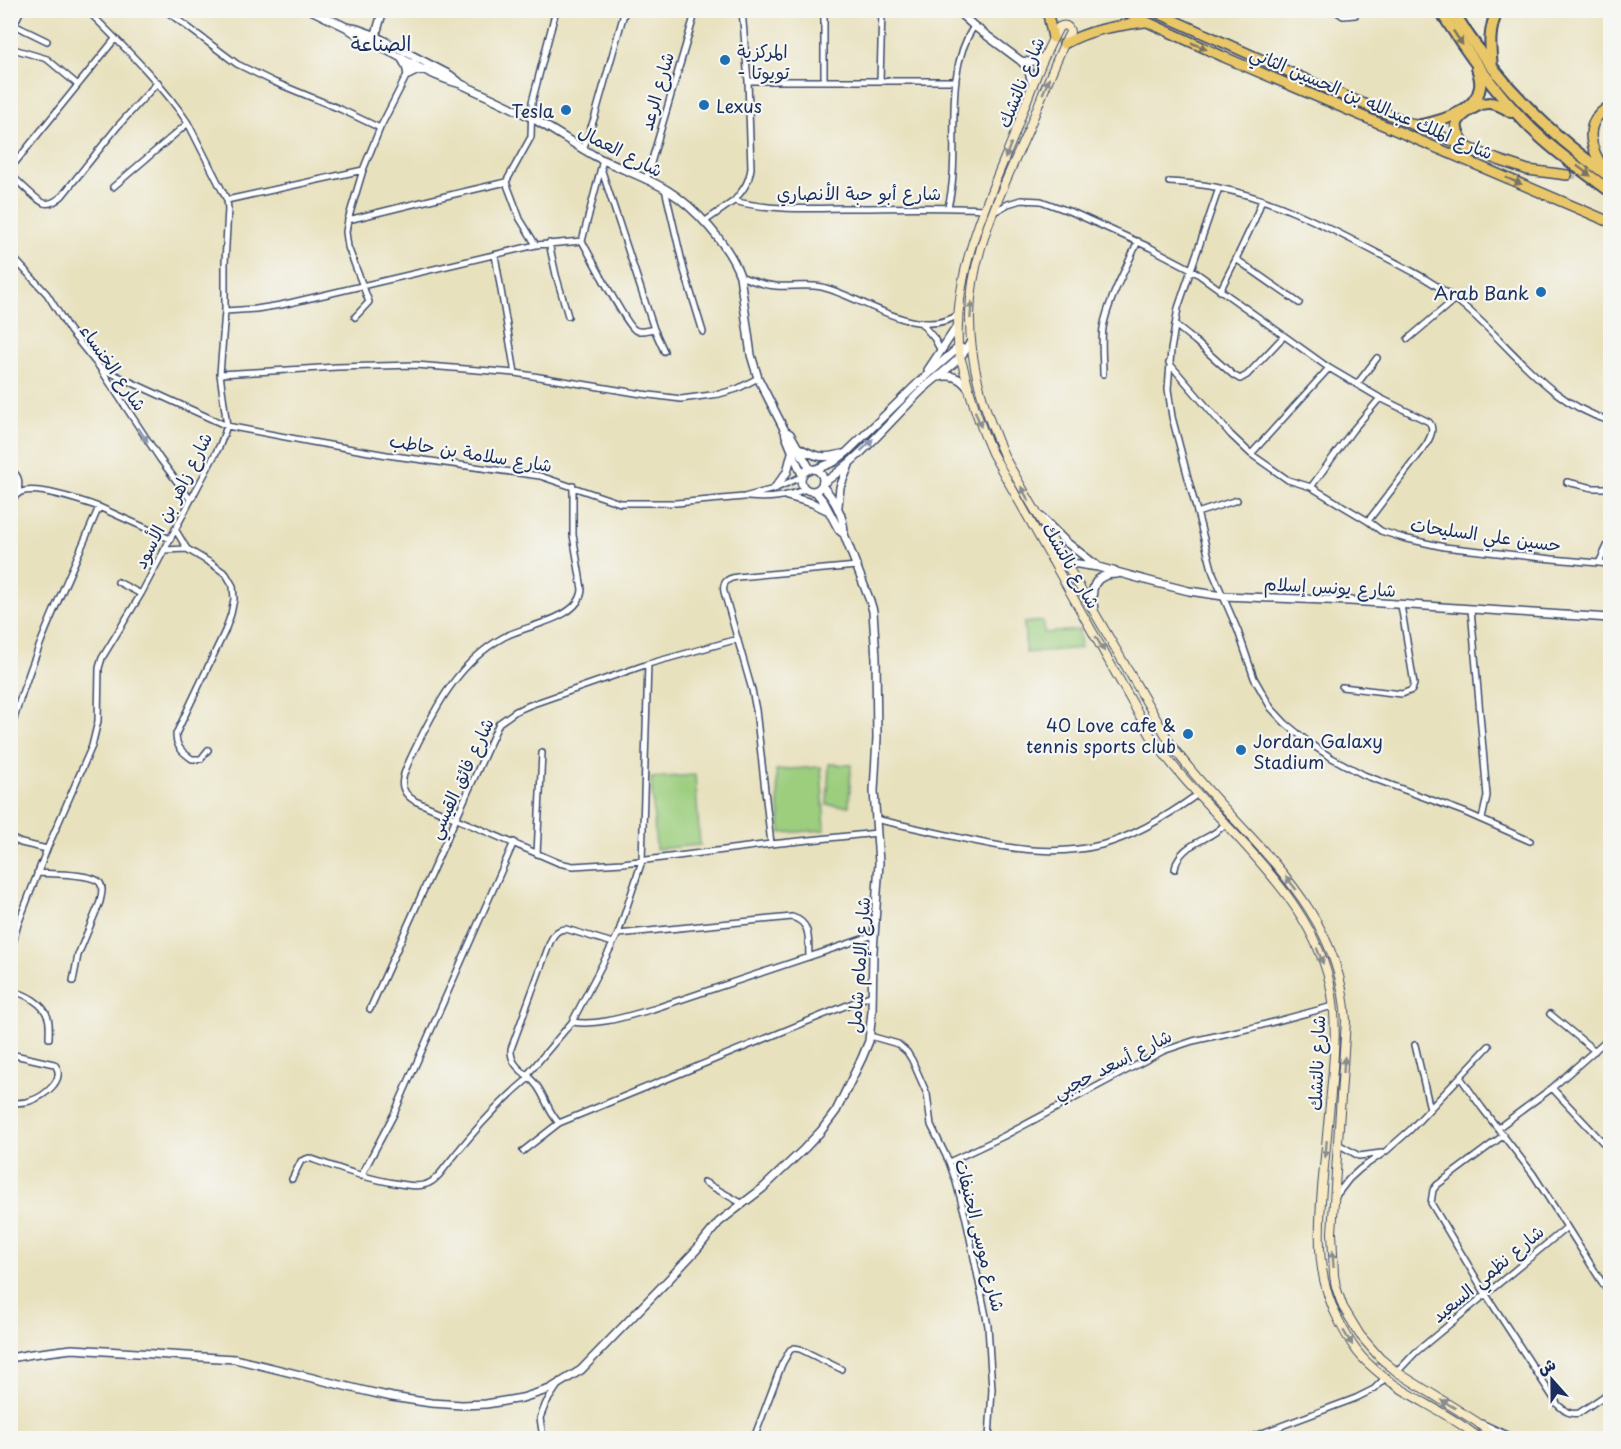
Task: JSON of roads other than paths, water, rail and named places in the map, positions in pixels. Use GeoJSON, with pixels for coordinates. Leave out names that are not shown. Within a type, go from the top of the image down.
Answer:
{"type":"FeatureCollection","features":[{"type":"Feature","properties":{"kind":"highway"},"geometry":{"type":"LineString","coordinates":[[1047,10],[1053,38]]}},
{"type":"Feature","properties":{"kind":"highway","name":"شارع الملك عبدالله بن الحسين الثاني"},"geometry":{"type":"LineString","coordinates":[[1122,10],[1214,53],[1611,222]]}},
{"type":"Feature","properties":{"kind":"highway","name":"شارع الملك عبدالله بن الحسين الثاني"},"geometry":{"type":"LineString","coordinates":[[1151,10],[1466,147],[1520,168],[1567,175]]}},
{"type":"Feature","properties":{"kind":"highway"},"geometry":{"type":"LineString","coordinates":[[1440,10],[1476,65],[1526,123]]}},
{"type":"Feature","properties":{"kind":"highway"},"geometry":{"type":"LineString","coordinates":[[1452,10],[1492,68],[1528,109],[1571,148],[1610,177]]}},
{"type":"Feature","properties":{"kind":"highway"},"geometry":{"type":"LineString","coordinates":[[1492,68],[1490,36],[1492,23],[1498,10]]}},
{"type":"Feature","properties":{"kind":"highway"},"geometry":{"type":"LineString","coordinates":[[1064,44],[1078,36],[1098,30],[1146,22]]}},
{"type":"Feature","properties":{"kind":"highway"},"geometry":{"type":"LineString","coordinates":[[1417,126],[1445,120],[1474,100],[1480,86],[1476,65]]}},
{"type":"Feature","properties":{"kind":"highway"},"geometry":{"type":"LineString","coordinates":[[1466,147],[1458,132],[1457,122],[1464,114],[1480,104],[1490,102],[1499,105],[1526,123],[1580,169],[1611,191]]}},
{"type":"Feature","properties":{"kind":"highway"},"geometry":{"type":"LineString","coordinates":[[1610,177],[1596,156],[1591,132],[1597,117],[1611,106]]}},
{"type":"Feature","properties":{"kind":"main road","name":"شارع نالتشك"},"geometry":{"type":"LineString","coordinates":[[1479,1438],[1442,1412],[1385,1378],[1370,1365],[1349,1341],[1332,1310],[1326,1293],[1320,1260],[1319,1229],[1335,1038],[1330,985],[1324,966],[1299,912],[1268,872],[1170,763],[1151,736],[992,453],[977,419],[968,389],[961,358],[966,351],[971,341],[972,294],[989,211],[1033,85],[1059,27],[1066,26],[1070,33],[1064,44],[989,211],[969,256],[961,289],[958,315],[958,325],[966,351],[1006,460],[1172,746],[1187,768],[1272,860],[1305,901],[1323,934],[1337,969],[1346,1004],[1346,1032],[1332,1258],[1336,1287],[1350,1321],[1380,1358],[1397,1372],[1477,1422],[1495,1438]]}},
{"type":"Feature","properties":{"kind":"main road"},"geometry":{"type":"LineString","coordinates":[[1328,1122],[1340,1123]]}},
{"type":"Feature","properties":{"kind":"street"},"geometry":{"type":"LineString","coordinates":[[10,33],[12,24],[21,10]]}},
{"type":"Feature","properties":{"kind":"street","name":"شارع زاهر بن الأسود"},"geometry":{"type":"LineString","coordinates":[[10,954],[18,924],[37,873],[92,746],[98,722],[100,663],[141,594],[220,445],[227,426],[220,374],[229,215],[227,200],[188,123],[158,82],[87,10]]}},
{"type":"Feature","properties":{"kind":"street"},"geometry":{"type":"LineString","coordinates":[[165,10],[237,64],[380,128]]}},
{"type":"Feature","properties":{"kind":"street","name":"شارع العمال"},"geometry":{"type":"LineString","coordinates":[[311,10],[346,27],[357,29],[402,58],[414,60],[426,69],[531,118],[602,164],[665,189],[704,222],[733,259],[740,276]]}},
{"type":"Feature","properties":{"kind":"street"},"geometry":{"type":"LineString","coordinates":[[372,39],[383,10]]}},
{"type":"Feature","properties":{"kind":"street"},"geometry":{"type":"LineString","coordinates":[[348,220],[506,182],[530,142],[532,102],[556,10]]}},
{"type":"Feature","properties":{"kind":"street"},"geometry":{"type":"LineString","coordinates":[[583,150],[625,10]]}},
{"type":"Feature","properties":{"kind":"street","name":"شارع الرعد"},"geometry":{"type":"LineString","coordinates":[[646,180],[696,10]]}},
{"type":"Feature","properties":{"kind":"street"},"geometry":{"type":"LineString","coordinates":[[704,222],[734,201],[745,189],[751,168],[748,81],[742,10]]}},
{"type":"Feature","properties":{"kind":"street"},"geometry":{"type":"LineString","coordinates":[[824,10],[824,81]]}},
{"type":"Feature","properties":{"kind":"street"},"geometry":{"type":"LineString","coordinates":[[880,81],[882,10]]}},
{"type":"Feature","properties":{"kind":"street"},"geometry":{"type":"LineString","coordinates":[[956,10],[1021,61],[1028,69],[1033,85]]}},
{"type":"Feature","properties":{"kind":"street"},"geometry":{"type":"LineString","coordinates":[[1334,10],[1343,16],[1355,15]]}},
{"type":"Feature","properties":{"kind":"street"},"geometry":{"type":"LineString","coordinates":[[12,24],[47,40]]}},
{"type":"Feature","properties":{"kind":"street"},"geometry":{"type":"LineString","coordinates":[[948,207],[953,182],[956,81],[961,53],[974,26]]}},
{"type":"Feature","properties":{"kind":"street"},"geometry":{"type":"LineString","coordinates":[[115,39],[10,171],[41,202],[49,203],[62,196],[117,126],[158,82]]}},
{"type":"Feature","properties":{"kind":"street","name":"شارع العمال"},"geometry":{"type":"LineString","coordinates":[[372,39],[454,78],[461,84]]}},
{"type":"Feature","properties":{"kind":"street"},"geometry":{"type":"LineString","coordinates":[[10,48],[47,59],[78,85]]}},
{"type":"Feature","properties":{"kind":"street"},"geometry":{"type":"LineString","coordinates":[[1021,61],[1038,61],[1045,56]]}},
{"type":"Feature","properties":{"kind":"street"},"geometry":{"type":"LineString","coordinates":[[402,58],[408,75]]}},
{"type":"Feature","properties":{"kind":"street"},"geometry":{"type":"LineString","coordinates":[[355,317],[369,303],[348,247],[346,232],[348,220],[363,170],[380,128],[414,60]]}},
{"type":"Feature","properties":{"kind":"street"},"geometry":{"type":"LineString","coordinates":[[408,75],[426,69]]}},
{"type":"Feature","properties":{"kind":"street"},"geometry":{"type":"LineString","coordinates":[[748,81],[956,81]]}},
{"type":"Feature","properties":{"kind":"street"},"geometry":{"type":"LineString","coordinates":[[113,187],[188,123]]}},
{"type":"Feature","properties":{"kind":"street"},"geometry":{"type":"LineString","coordinates":[[602,164],[582,241],[633,329],[636,331],[654,329]]}},
{"type":"Feature","properties":{"kind":"street"},"geometry":{"type":"LineString","coordinates":[[602,164],[654,329],[664,351]]}},
{"type":"Feature","properties":{"kind":"street"},"geometry":{"type":"LineString","coordinates":[[227,200],[363,170]]}},
{"type":"Feature","properties":{"kind":"street"},"geometry":{"type":"LineString","coordinates":[[506,182],[520,219],[536,245]]}},
{"type":"Feature","properties":{"kind":"street"},"geometry":{"type":"LineString","coordinates":[[1170,182],[1219,188],[1294,212],[1427,279],[1483,323],[1531,372],[1561,397],[1588,413],[1611,421]]}},
{"type":"Feature","properties":{"kind":"street"},"geometry":{"type":"LineString","coordinates":[[1219,188],[1181,299],[1169,363],[1168,389],[1173,417],[1214,573],[1254,678],[1271,708],[1312,746],[1364,775],[1482,819],[1530,841]]}},
{"type":"Feature","properties":{"kind":"street"},"geometry":{"type":"LineString","coordinates":[[665,189],[684,270],[703,332]]}},
{"type":"Feature","properties":{"kind":"street"},"geometry":{"type":"LineString","coordinates":[[989,211],[1021,200],[1041,201],[1138,242],[1191,269],[1329,368],[1431,424],[1426,445],[1368,521]]}},
{"type":"Feature","properties":{"kind":"street"},"geometry":{"type":"LineString","coordinates":[[1221,291],[1262,200]]}},
{"type":"Feature","properties":{"kind":"street","name":"شارع أبو حبة الأنصاري"},"geometry":{"type":"LineString","coordinates":[[734,201],[805,209],[948,207],[989,211]]}},
{"type":"Feature","properties":{"kind":"street"},"geometry":{"type":"LineString","coordinates":[[225,311],[281,305],[536,245],[582,241]]}},
{"type":"Feature","properties":{"kind":"street"},"geometry":{"type":"LineString","coordinates":[[1103,374],[1104,325],[1109,307],[1138,242]]}},
{"type":"Feature","properties":{"kind":"street"},"geometry":{"type":"LineString","coordinates":[[549,243],[568,316]]}},
{"type":"Feature","properties":{"kind":"street","name":"شارع الخنساء"},"geometry":{"type":"LineString","coordinates":[[10,254],[47,294],[74,337],[100,368],[150,446],[190,499]]}},
{"type":"Feature","properties":{"kind":"street"},"geometry":{"type":"LineString","coordinates":[[495,255],[515,373]]}},
{"type":"Feature","properties":{"kind":"street"},"geometry":{"type":"LineString","coordinates":[[1236,259],[1299,303]]}},
{"type":"Feature","properties":{"kind":"street"},"geometry":{"type":"LineString","coordinates":[[958,315],[943,322],[921,323],[866,306],[819,286],[763,284],[740,276],[749,345],[758,378],[786,431],[790,434],[796,449],[802,484],[806,489],[815,491],[851,461],[936,377],[961,358]]}},
{"type":"Feature","properties":{"kind":"street"},"geometry":{"type":"LineString","coordinates":[[1408,339],[1455,299]]}},
{"type":"Feature","properties":{"kind":"street"},"geometry":{"type":"LineString","coordinates":[[921,323],[934,338],[941,351]]}},
{"type":"Feature","properties":{"kind":"street"},"geometry":{"type":"LineString","coordinates":[[801,476],[805,471],[834,462],[847,452],[923,378],[958,325]]}},
{"type":"Feature","properties":{"kind":"street"},"geometry":{"type":"LineString","coordinates":[[1175,326],[1240,379],[1247,375],[1284,336]]}},
{"type":"Feature","properties":{"kind":"street"},"geometry":{"type":"LineString","coordinates":[[923,378],[966,351]]}},
{"type":"Feature","properties":{"kind":"street"},"geometry":{"type":"LineString","coordinates":[[1357,384],[1377,358]]}},
{"type":"Feature","properties":{"kind":"street","name":"حسين علي السليحات"},"geometry":{"type":"LineString","coordinates":[[1169,363],[1231,435],[1251,454],[1288,480],[1311,487],[1381,531],[1429,544],[1552,560],[1611,564]]}},
{"type":"Feature","properties":{"kind":"street"},"geometry":{"type":"LineString","coordinates":[[220,374],[416,365],[515,373],[681,399],[719,394],[737,389],[758,378]]}},
{"type":"Feature","properties":{"kind":"street","name":"شارع سلامة بن حاطب"},"geometry":{"type":"LineString","coordinates":[[100,368],[227,426],[387,455],[540,476],[620,503],[676,503],[744,496],[774,489],[801,476]]}},
{"type":"Feature","properties":{"kind":"street"},"geometry":{"type":"LineString","coordinates":[[1251,454],[1329,368]]}},
{"type":"Feature","properties":{"kind":"street"},"geometry":{"type":"LineString","coordinates":[[936,377],[945,375],[955,377],[963,381],[968,389]]}},
{"type":"Feature","properties":{"kind":"street"},"geometry":{"type":"LineString","coordinates":[[1311,487],[1352,431],[1380,398]]}},
{"type":"Feature","properties":{"kind":"street"},"geometry":{"type":"LineString","coordinates":[[796,449],[822,457],[847,452]]}},
{"type":"Feature","properties":{"kind":"street"},"geometry":{"type":"LineString","coordinates":[[796,449],[813,469],[822,474],[823,484]]}},
{"type":"Feature","properties":{"kind":"street"},"geometry":{"type":"LineString","coordinates":[[774,489],[787,472],[796,449]]}},
{"type":"Feature","properties":{"kind":"street"},"geometry":{"type":"LineString","coordinates":[[838,508],[840,487],[851,461]]}},
{"type":"Feature","properties":{"kind":"street"},"geometry":{"type":"LineString","coordinates":[[10,470],[15,472],[19,479],[18,494]]}},
{"type":"Feature","properties":{"kind":"street"},"geometry":{"type":"LineString","coordinates":[[1567,482],[1593,488],[1611,488]]}},
{"type":"Feature","properties":{"kind":"street","name":"شارع الإمام شامل"},"geometry":{"type":"LineString","coordinates":[[10,1358],[72,1350],[235,1359],[392,1397],[462,1405],[522,1398],[550,1389],[581,1370],[690,1256],[719,1222],[743,1204],[804,1149],[826,1125],[839,1105],[870,1036],[872,962],[879,863],[874,791],[877,702],[873,611],[867,589],[844,534],[838,508],[823,484]]}},
{"type":"Feature","properties":{"kind":"street"},"geometry":{"type":"LineString","coordinates":[[573,486],[573,535],[582,590],[579,601],[569,611],[559,616],[504,637],[469,664],[446,691],[403,774],[403,789],[407,796],[558,863],[573,866],[642,861],[877,832]]}},
{"type":"Feature","properties":{"kind":"street","name":"شارع سلامة بن حاطب"},"geometry":{"type":"LineString","coordinates":[[744,496],[762,499],[787,496],[806,489]]}},
{"type":"Feature","properties":{"kind":"street"},"geometry":{"type":"LineString","coordinates":[[10,502],[18,494],[27,491],[74,499],[99,507],[170,539]]}},
{"type":"Feature","properties":{"kind":"street","name":"شارع الإمام شامل"},"geometry":{"type":"LineString","coordinates":[[815,491],[839,530],[844,534]]}},
{"type":"Feature","properties":{"kind":"street"},"geometry":{"type":"LineString","coordinates":[[787,496],[812,502],[830,512]]}},
{"type":"Feature","properties":{"kind":"street"},"geometry":{"type":"LineString","coordinates":[[1197,513],[1237,500]]}},
{"type":"Feature","properties":{"kind":"street"},"geometry":{"type":"LineString","coordinates":[[10,733],[23,689],[44,634],[99,507]]}},
{"type":"Feature","properties":{"kind":"street"},"geometry":{"type":"LineString","coordinates":[[1035,511],[1066,542],[1098,567]]}},
{"type":"Feature","properties":{"kind":"street"},"geometry":{"type":"LineString","coordinates":[[175,529],[188,549],[226,574],[234,592],[231,614],[225,631],[176,735],[179,748],[192,759],[201,759],[208,750]]}},
{"type":"Feature","properties":{"kind":"street"},"geometry":{"type":"LineString","coordinates":[[1599,563],[1611,540]]}},
{"type":"Feature","properties":{"kind":"street"},"geometry":{"type":"LineString","coordinates":[[164,549],[188,549]]}},
{"type":"Feature","properties":{"kind":"street","name":"شارع يونس إسلام"},"geometry":{"type":"LineString","coordinates":[[1052,560],[1098,567],[1189,591],[1223,596],[1313,599],[1611,618]]}},
{"type":"Feature","properties":{"kind":"street"},"geometry":{"type":"LineString","coordinates":[[771,844],[756,710],[724,592],[724,584],[728,579],[857,566]]}},
{"type":"Feature","properties":{"kind":"street"},"geometry":{"type":"LineString","coordinates":[[1094,610],[1092,592],[1097,580],[1106,575],[1122,575]]}},
{"type":"Feature","properties":{"kind":"street"},"geometry":{"type":"LineString","coordinates":[[118,582],[141,594]]}},
{"type":"Feature","properties":{"kind":"street"},"geometry":{"type":"LineString","coordinates":[[1342,687],[1402,694],[1412,690],[1414,684],[1401,605]]}},
{"type":"Feature","properties":{"kind":"street"},"geometry":{"type":"LineString","coordinates":[[1471,609],[1487,796],[1482,819]]}},
{"type":"Feature","properties":{"kind":"street","name":"شارع فائق القيسي"},"geometry":{"type":"LineString","coordinates":[[370,1009],[496,728],[506,717],[530,705],[648,664],[738,639]]}},
{"type":"Feature","properties":{"kind":"street"},"geometry":{"type":"LineString","coordinates":[[292,1179],[303,1159],[309,1158],[346,1172],[387,1182],[417,1186],[433,1181],[484,1120],[528,1076],[572,1022],[618,934],[642,861],[648,664]]}},
{"type":"Feature","properties":{"kind":"street"},"geometry":{"type":"LineString","coordinates":[[537,854],[542,753]]}},
{"type":"Feature","properties":{"kind":"street"},"geometry":{"type":"LineString","coordinates":[[876,819],[1005,848],[1059,851],[1118,840],[1179,808],[1198,794]]}},
{"type":"Feature","properties":{"kind":"street"},"geometry":{"type":"LineString","coordinates":[[1175,869],[1179,857],[1185,850],[1219,831],[1225,824]]}},
{"type":"Feature","properties":{"kind":"street"},"geometry":{"type":"LineString","coordinates":[[10,838],[47,849]]}},
{"type":"Feature","properties":{"kind":"street"},"geometry":{"type":"LineString","coordinates":[[361,1176],[394,1114],[514,843]]}},
{"type":"Feature","properties":{"kind":"street"},"geometry":{"type":"LineString","coordinates":[[37,873],[91,877],[100,882],[102,886],[100,902],[76,962],[73,981]]}},
{"type":"Feature","properties":{"kind":"street"},"geometry":{"type":"LineString","coordinates":[[618,934],[792,917],[802,921],[807,928],[809,957]]}},
{"type":"Feature","properties":{"kind":"street"},"geometry":{"type":"LineString","coordinates":[[559,1124],[551,1114],[541,1093],[512,1061],[511,1049],[552,937],[558,931],[566,929],[613,944]]}},
{"type":"Feature","properties":{"kind":"street"},"geometry":{"type":"LineString","coordinates":[[572,1022],[594,1023],[653,1009],[874,935]]}},
{"type":"Feature","properties":{"kind":"street"},"geometry":{"type":"LineString","coordinates":[[10,990],[28,997],[44,1010],[49,1023],[49,1038]]}},
{"type":"Feature","properties":{"kind":"street"},"geometry":{"type":"LineString","coordinates":[[523,1151],[559,1124],[872,995]]}},
{"type":"Feature","properties":{"kind":"street","name":"شارع أسعد حجبي"},"geometry":{"type":"LineString","coordinates":[[949,1162],[1004,1136],[1163,1051],[1193,1041],[1333,1006]]}},
{"type":"Feature","properties":{"kind":"street"},"geometry":{"type":"LineString","coordinates":[[1550,1014],[1595,1051]]}},
{"type":"Feature","properties":{"kind":"street","name":"شارع موسى الحنيفات"},"geometry":{"type":"LineString","coordinates":[[870,1036],[892,1041],[907,1052],[924,1087],[931,1125],[949,1162],[966,1219],[988,1326],[992,1389],[989,1438]]}},
{"type":"Feature","properties":{"kind":"street"},"geometry":{"type":"LineString","coordinates":[[1498,1128],[1552,1088],[1611,1037]]}},
{"type":"Feature","properties":{"kind":"street"},"geometry":{"type":"LineString","coordinates":[[1415,1045],[1430,1109]]}},
{"type":"Feature","properties":{"kind":"street"},"geometry":{"type":"LineString","coordinates":[[1335,1197],[1360,1169],[1385,1152],[1410,1130],[1489,1046]]}},
{"type":"Feature","properties":{"kind":"street"},"geometry":{"type":"LineString","coordinates":[[10,1054],[54,1064],[57,1066],[59,1076],[57,1081],[34,1100],[10,1103]]}},
{"type":"Feature","properties":{"kind":"street","name":"شارع نظمي السعيد"},"geometry":{"type":"LineString","coordinates":[[1397,1372],[1416,1352],[1485,1293],[1568,1227],[1533,1174],[1460,1077]]}},
{"type":"Feature","properties":{"kind":"street"},"geometry":{"type":"LineString","coordinates":[[1552,1088],[1611,1150]]}},
{"type":"Feature","properties":{"kind":"street"},"geometry":{"type":"LineString","coordinates":[[1504,1135],[1437,1185],[1431,1197],[1431,1203],[1485,1293],[1558,1405],[1568,1413],[1579,1413],[1611,1392]]}},
{"type":"Feature","properties":{"kind":"street"},"geometry":{"type":"LineString","coordinates":[[1338,1144],[1362,1156],[1385,1152]]}},
{"type":"Feature","properties":{"kind":"street"},"geometry":{"type":"LineString","coordinates":[[704,1182],[743,1204]]}},
{"type":"Feature","properties":{"kind":"street"},"geometry":{"type":"LineString","coordinates":[[1568,1227],[1611,1295]]}},
{"type":"Feature","properties":{"kind":"street"},"geometry":{"type":"LineString","coordinates":[[754,1438],[782,1364],[790,1350],[797,1348],[841,1369]]}},
{"type":"Feature","properties":{"kind":"street"},"geometry":{"type":"LineString","coordinates":[[1249,1438],[1356,1398],[1374,1389],[1385,1378]]}},
{"type":"Feature","properties":{"kind":"street"},"geometry":{"type":"LineString","coordinates":[[543,1438],[540,1418],[546,1403],[558,1385]]}},
{"type":"Feature","properties":{"kind":"street"},"geometry":{"type":"LineString","coordinates":[[1477,1422],[1511,1438]]}},
{"type":"Feature","properties":{"kind":"tunnel"},"geometry":{"type":"LineString","coordinates":[[1567,175],[1590,173]]}},
{"type":"Feature","properties":{"kind":"place","name":"المركزية - تويوتا"},"geometry":{"type":"Point","coordinates":[725,60]}},
{"type":"Feature","properties":{"kind":"place","name":"Lexus"},"geometry":{"type":"Point","coordinates":[704,105]}},
{"type":"Feature","properties":{"kind":"place","name":"Tesla"},"geometry":{"type":"Point","coordinates":[566,110]}},
{"type":"Feature","properties":{"kind":"place","name":"Arab Bank"},"geometry":{"type":"Point","coordinates":[1541,292]}},
{"type":"Feature","properties":{"kind":"place","name":"40 Love cafe & tennis sports club"},"geometry":{"type":"Point","coordinates":[1188,734]}},
{"type":"Feature","properties":{"kind":"place","name":"Jordan Galaxy Stadium"},"geometry":{"type":"Point","coordinates":[1241,750]}},
{"type":"Feature","properties":{"kind":"district","name":"الصناعة"},"geometry":{"type":"Point","coordinates":[381,43]}}]}
